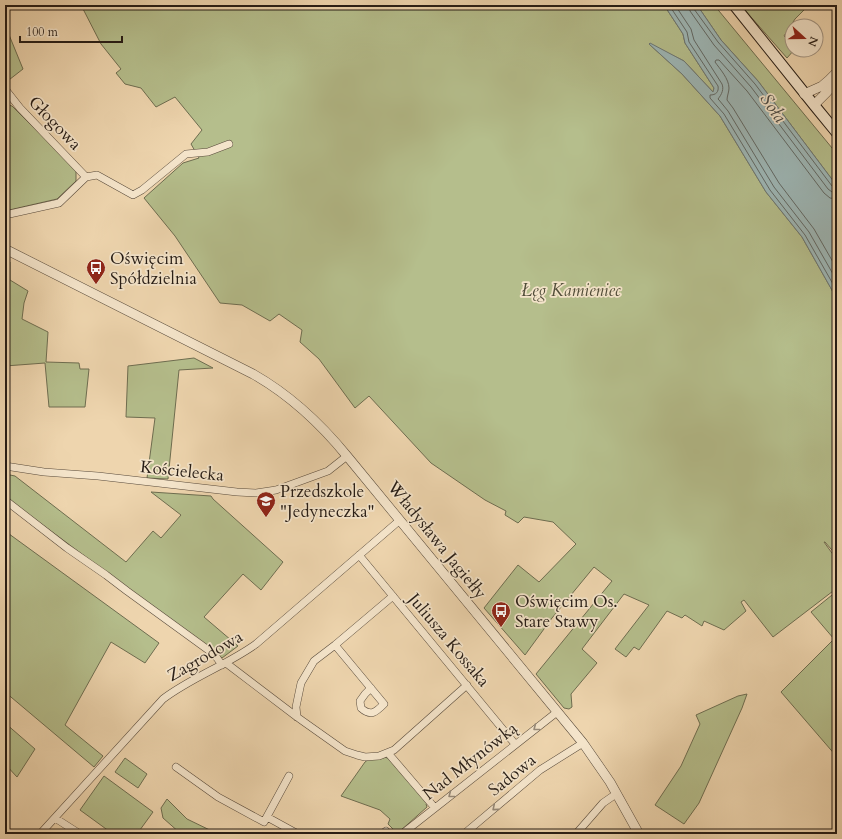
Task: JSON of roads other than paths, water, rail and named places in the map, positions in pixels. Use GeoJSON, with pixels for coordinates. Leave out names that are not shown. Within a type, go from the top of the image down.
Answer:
{"type":"FeatureCollection","features":[{"type":"Feature","properties":{"kind":"main road"},"geometry":{"type":"LineString","coordinates":[[734,5],[804,94],[837,133]]}},
{"type":"Feature","properties":{"kind":"street"},"geometry":{"type":"LineString","coordinates":[[804,94],[822,86],[837,72]]}},
{"type":"Feature","properties":{"kind":"street"},"geometry":{"type":"LineString","coordinates":[[814,105],[837,81]]}},
{"type":"Feature","properties":{"kind":"street","name":"Głogowa"},"geometry":{"type":"LineString","coordinates":[[5,89],[20,108],[86,177]]}},
{"type":"Feature","properties":{"kind":"street"},"geometry":{"type":"LineString","coordinates":[[5,215],[59,203],[86,177],[97,175],[133,195],[142,190],[186,154],[208,152],[229,144]]}},
{"type":"Feature","properties":{"kind":"street","name":"Władysława Jagiełły"},"geometry":{"type":"LineString","coordinates":[[5,249],[262,379],[309,414],[329,434],[582,743],[610,782],[639,834]]}},
{"type":"Feature","properties":{"kind":"street","name":"Kościelecka"},"geometry":{"type":"LineString","coordinates":[[5,466],[44,472],[98,476],[256,493],[276,490],[328,471],[347,456]]}},
{"type":"Feature","properties":{"kind":"street"},"geometry":{"type":"LineString","coordinates":[[5,500],[67,548],[211,652],[224,664],[345,751],[357,755],[379,756],[394,750],[467,685]]}},
{"type":"Feature","properties":{"kind":"street","name":"Zagrodowa"},"geometry":{"type":"LineString","coordinates":[[40,834],[163,699],[196,678],[244,653],[256,644],[400,520]]}},
{"type":"Feature","properties":{"kind":"street","name":"Juliusza Kossaka"},"geometry":{"type":"LineString","coordinates":[[359,555],[515,744]]}},
{"type":"Feature","properties":{"kind":"street"},"geometry":{"type":"LineString","coordinates":[[297,716],[296,706],[301,683],[314,661],[393,596]]}},
{"type":"Feature","properties":{"kind":"street"},"geometry":{"type":"LineString","coordinates":[[335,645],[371,688]]}},
{"type":"Feature","properties":{"kind":"street","name":"Nad Młynówką"},"geometry":{"type":"LineString","coordinates":[[402,834],[557,712]]}},
{"type":"Feature","properties":{"kind":"street","name":"Sadowa"},"geometry":{"type":"LineString","coordinates":[[464,834],[540,770],[582,743]]}},
{"type":"Feature","properties":{"kind":"street"},"geometry":{"type":"LineString","coordinates":[[388,753],[435,808]]}},
{"type":"Feature","properties":{"kind":"street"},"geometry":{"type":"LineString","coordinates":[[176,767],[218,797],[264,822],[289,776]]}},
{"type":"Feature","properties":{"kind":"street"},"geometry":{"type":"LineString","coordinates":[[576,834],[603,803],[616,794]]}},
{"type":"Feature","properties":{"kind":"street"},"geometry":{"type":"LineString","coordinates":[[267,816],[298,834]]}},
{"type":"Feature","properties":{"kind":"street"},"geometry":{"type":"LineString","coordinates":[[55,818],[80,834]]}},
{"type":"Feature","properties":{"kind":"water","name":"Soła"},"geometry":{"type":"Polygon","coordinates":[[[663,5],[697,5],[721,40],[758,81],[837,186],[837,299],[802,237],[766,192],[720,116],[682,74],[649,44],[650,43],[684,61],[713,92],[714,88],[685,43],[683,34],[663,5]]]}},
{"type":"Feature","properties":{"kind":"place","name":"Oświęcim Spółdzielnia"},"geometry":{"type":"Point","coordinates":[96,285]}},
{"type":"Feature","properties":{"kind":"place","name":"Przedszkole \"Jedyneczka\""},"geometry":{"type":"Point","coordinates":[266,518]}},
{"type":"Feature","properties":{"kind":"place","name":"Oświęcim Os. Stare Stawy"},"geometry":{"type":"Point","coordinates":[501,628]}},
{"type":"Feature","properties":{"kind":"park label","name":"Łęg Kamieniec"},"geometry":{"type":"Point","coordinates":[571,290]}}]}
